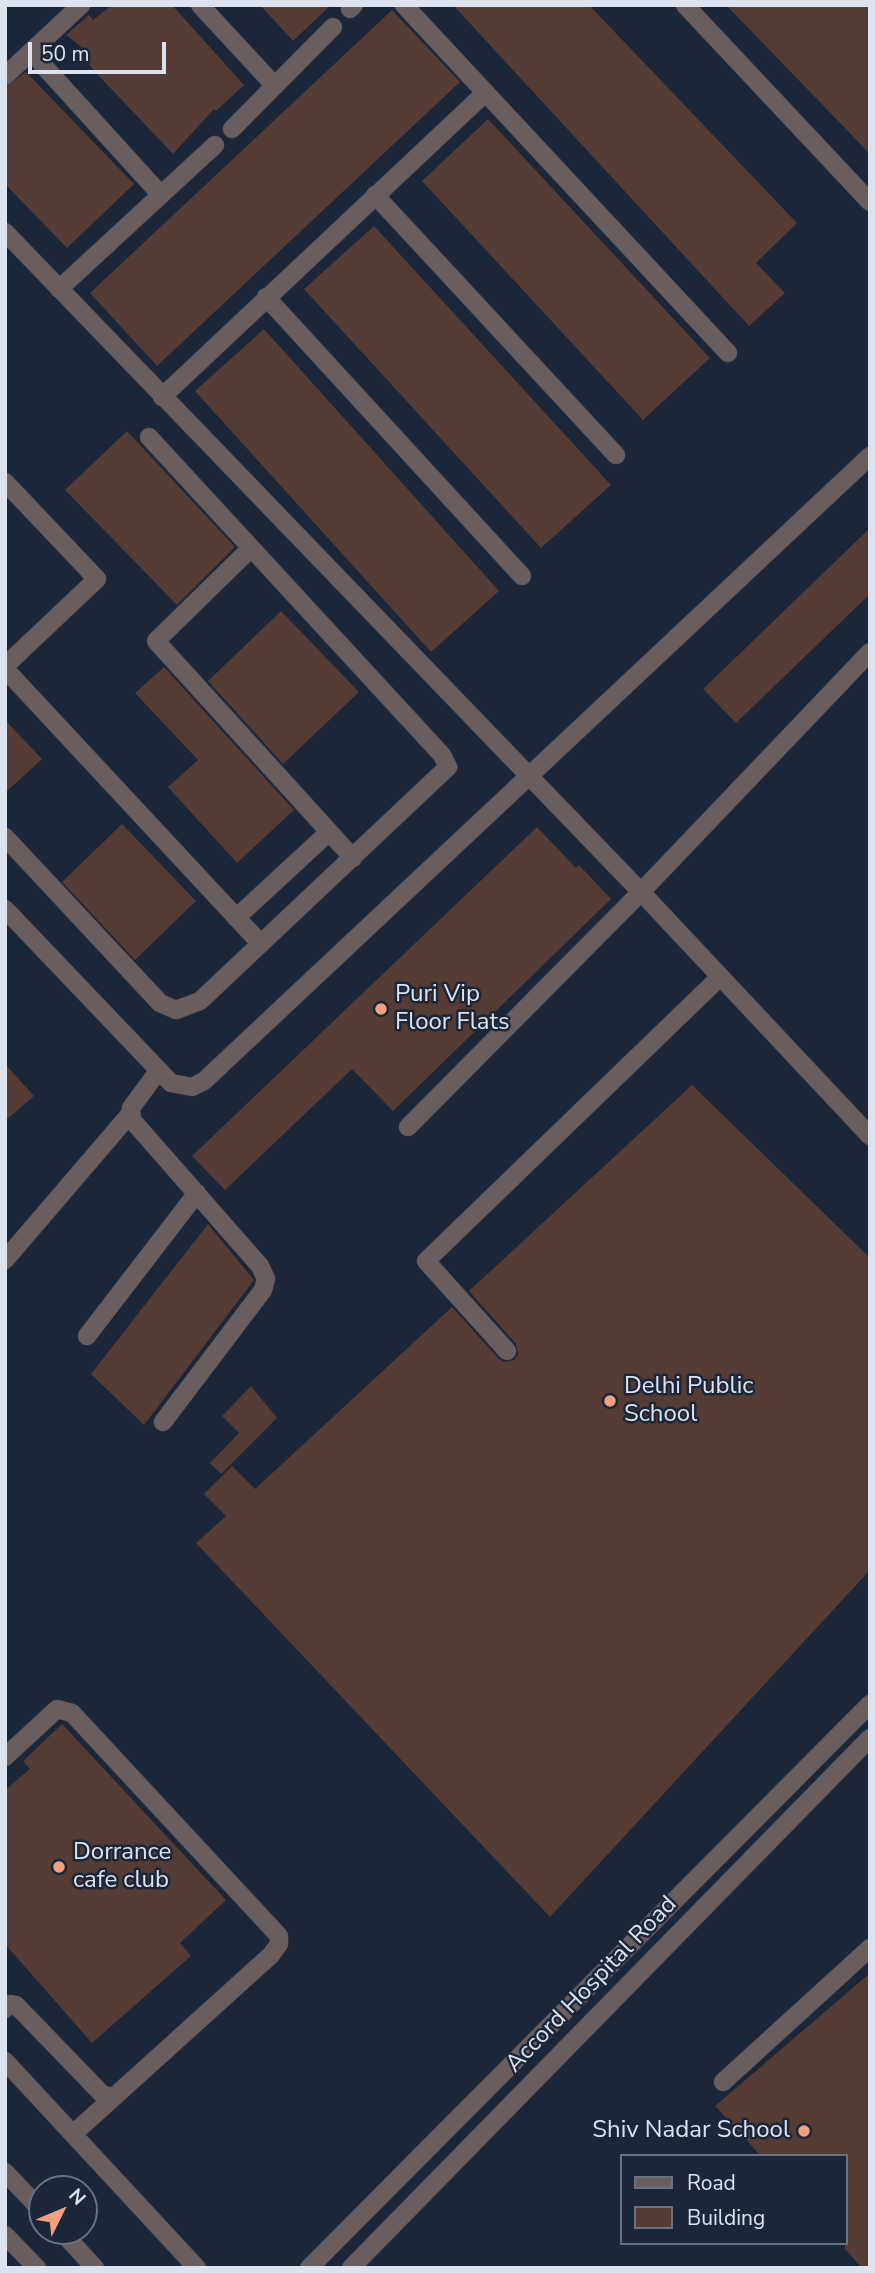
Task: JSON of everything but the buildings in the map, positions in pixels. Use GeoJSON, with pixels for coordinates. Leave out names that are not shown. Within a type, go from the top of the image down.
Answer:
{"type":"FeatureCollection","features":[{"type":"Feature","properties":{"kind":"street"},"geometry":{"type":"LineString","coordinates":[[5,76],[82,5]]}},
{"type":"Feature","properties":{"kind":"street"},"geometry":{"type":"LineString","coordinates":[[200,5],[275,86]]}},
{"type":"Feature","properties":{"kind":"street"},"geometry":{"type":"LineString","coordinates":[[404,5],[727,353]]}},
{"type":"Feature","properties":{"kind":"street"},"geometry":{"type":"LineString","coordinates":[[685,5],[870,202]]}},
{"type":"Feature","properties":{"kind":"street"},"geometry":{"type":"LineString","coordinates":[[232,129],[332,27]]}},
{"type":"Feature","properties":{"kind":"street"},"geometry":{"type":"LineString","coordinates":[[41,63],[161,195]]}},
{"type":"Feature","properties":{"kind":"street"},"geometry":{"type":"LineString","coordinates":[[162,397],[485,93]]}},
{"type":"Feature","properties":{"kind":"street"},"geometry":{"type":"LineString","coordinates":[[59,289],[215,145]]}},
{"type":"Feature","properties":{"kind":"street"},"geometry":{"type":"LineString","coordinates":[[375,195],[616,455]]}},
{"type":"Feature","properties":{"kind":"street"},"geometry":{"type":"LineString","coordinates":[[5,232],[641,892],[870,1136]]}},
{"type":"Feature","properties":{"kind":"street"},"geometry":{"type":"LineString","coordinates":[[266,297],[522,576]]}},
{"type":"Feature","properties":{"kind":"street"},"geometry":{"type":"LineString","coordinates":[[5,837],[159,1003],[176,1010],[200,1001],[445,772],[446,762],[149,437]]}},
{"type":"Feature","properties":{"kind":"street"},"geometry":{"type":"LineString","coordinates":[[5,909],[171,1083],[192,1087],[204,1081],[870,456]]}},
{"type":"Feature","properties":{"kind":"street"},"geometry":{"type":"LineString","coordinates":[[5,482],[97,579],[5,667],[261,944]]}},
{"type":"Feature","properties":{"kind":"street"},"geometry":{"type":"LineString","coordinates":[[251,548],[156,641],[353,858]]}},
{"type":"Feature","properties":{"kind":"street"},"geometry":{"type":"LineString","coordinates":[[408,1127],[641,892],[870,652]]}},
{"type":"Feature","properties":{"kind":"street"},"geometry":{"type":"LineString","coordinates":[[236,918],[329,831]]}},
{"type":"Feature","properties":{"kind":"street"},"geometry":{"type":"LineString","coordinates":[[508,1351],[426,1261],[720,976]]}},
{"type":"Feature","properties":{"kind":"street"},"geometry":{"type":"LineString","coordinates":[[5,1260],[130,1114],[131,1108],[159,1070]]}},
{"type":"Feature","properties":{"kind":"street"},"geometry":{"type":"LineString","coordinates":[[130,1114],[260,1266],[266,1279],[263,1290],[163,1422]]}},
{"type":"Feature","properties":{"kind":"street"},"geometry":{"type":"LineString","coordinates":[[88,1336],[197,1193]]}},
{"type":"Feature","properties":{"kind":"street"},"geometry":{"type":"LineString","coordinates":[[309,2268],[870,1704]]}},
{"type":"Feature","properties":{"kind":"street"},"geometry":{"type":"LineString","coordinates":[[5,1757],[57,1709],[72,1713],[279,1936],[279,1944],[271,1955],[73,2134]]}},
{"type":"Feature","properties":{"kind":"street","name":"Accord Hospital Road"},"geometry":{"type":"LineString","coordinates":[[351,2268],[870,1738]]}},
{"type":"Feature","properties":{"kind":"street"},"geometry":{"type":"LineString","coordinates":[[723,2082],[870,1948]]}},
{"type":"Feature","properties":{"kind":"street"},"geometry":{"type":"LineString","coordinates":[[5,2009],[10,2004],[16,2005],[102,2094],[111,2097]]}},
{"type":"Feature","properties":{"kind":"street"},"geometry":{"type":"LineString","coordinates":[[5,2061],[197,2268]]}},
{"type":"Feature","properties":{"kind":"street"},"geometry":{"type":"LineString","coordinates":[[5,2172],[28,2196]]}},
{"type":"Feature","properties":{"kind":"street"},"geometry":{"type":"LineString","coordinates":[[5,2235],[37,2268]]}},
{"type":"Feature","properties":{"kind":"street"},"geometry":{"type":"LineString","coordinates":[[74,2245],[95,2268]]}},
{"type":"Feature","properties":{"kind":"place","name":"Puri Vip Floor Flats"},"geometry":{"type":"Point","coordinates":[381,1009]}},
{"type":"Feature","properties":{"kind":"place","name":"Delhi Public School"},"geometry":{"type":"Point","coordinates":[610,1401]}},
{"type":"Feature","properties":{"kind":"place","name":"Dorrance cafe club"},"geometry":{"type":"Point","coordinates":[59,1867]}},
{"type":"Feature","properties":{"kind":"place","name":"Shiv Nadar School"},"geometry":{"type":"Point","coordinates":[804,2131]}}]}
